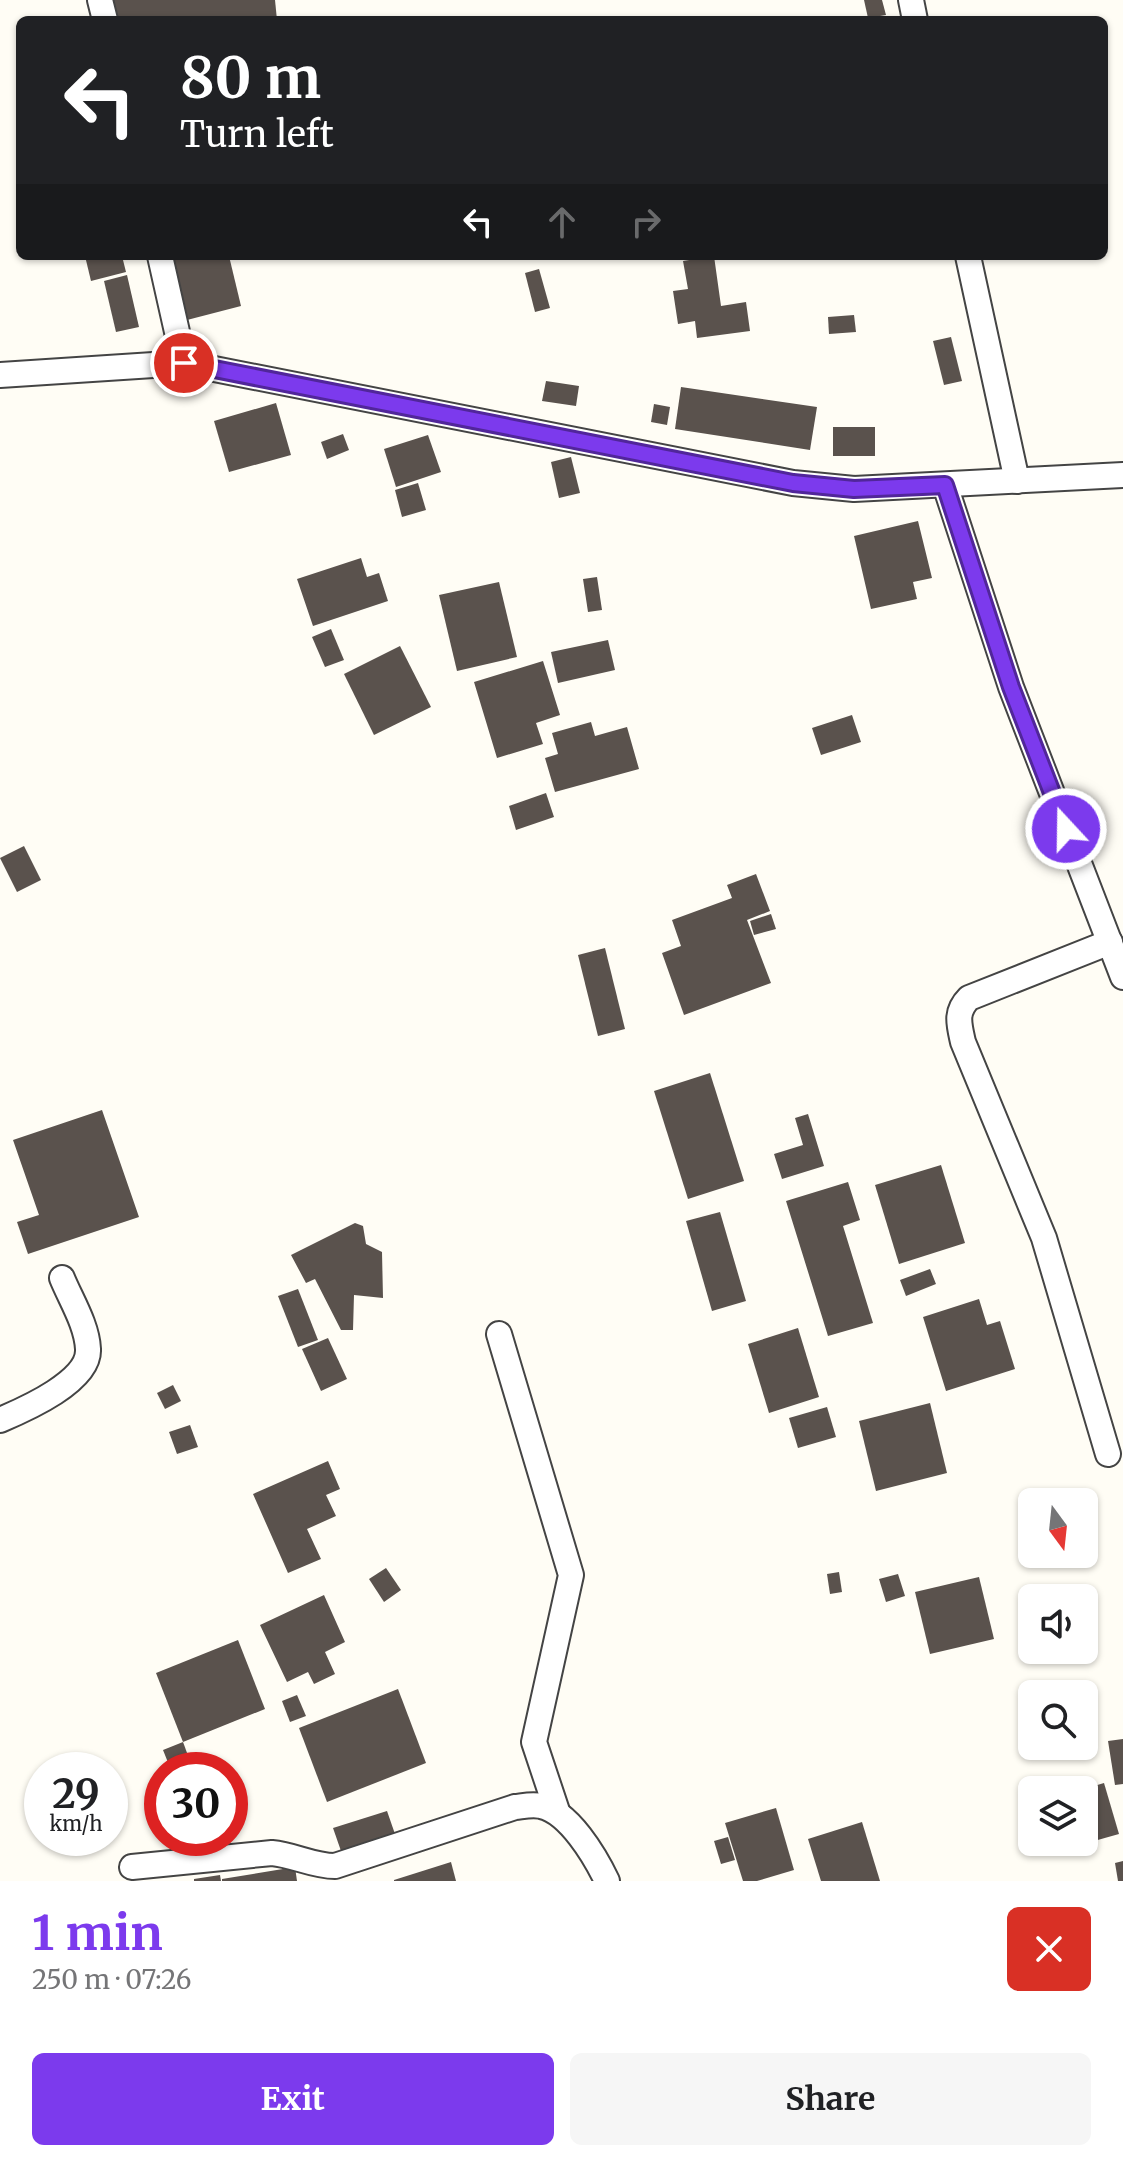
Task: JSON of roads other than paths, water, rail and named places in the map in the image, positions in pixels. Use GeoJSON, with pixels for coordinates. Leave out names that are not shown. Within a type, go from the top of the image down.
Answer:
{"type":"FeatureCollection","features":[{"type":"Feature","properties":{"kind":"street"},"geometry":{"type":"LineString","coordinates":[[161,260],[184,363]]}},
{"type":"Feature","properties":{"kind":"street"},"geometry":{"type":"LineString","coordinates":[[969,260],[1017,481]]}},
{"type":"Feature","properties":{"kind":"street"},"geometry":{"type":"LineString","coordinates":[[0,375],[184,363],[793,483],[854,489],[1123,475]]}},
{"type":"Feature","properties":{"kind":"street"},"geometry":{"type":"LineString","coordinates":[[945,485],[1011,687],[1123,977]]}},
{"type":"Feature","properties":{"kind":"street"},"geometry":{"type":"LineString","coordinates":[[1108,1454],[1044,1238],[963,1042],[958,1019],[961,1006],[969,998],[1110,942]]}},
{"type":"Feature","properties":{"kind":"street"},"geometry":{"type":"LineString","coordinates":[[0,1420],[26,1409],[83,1369],[89,1351],[84,1329],[62,1278]]}},
{"type":"Feature","properties":{"kind":"street"},"geometry":{"type":"LineString","coordinates":[[499,1334],[571,1575],[534,1742],[557,1811],[597,1860],[607,1881]]}},
{"type":"Feature","properties":{"kind":"street"},"geometry":{"type":"LineString","coordinates":[[132,1867],[272,1853],[286,1854],[322,1866],[335,1866],[515,1807],[538,1805],[557,1811]]}}]}
